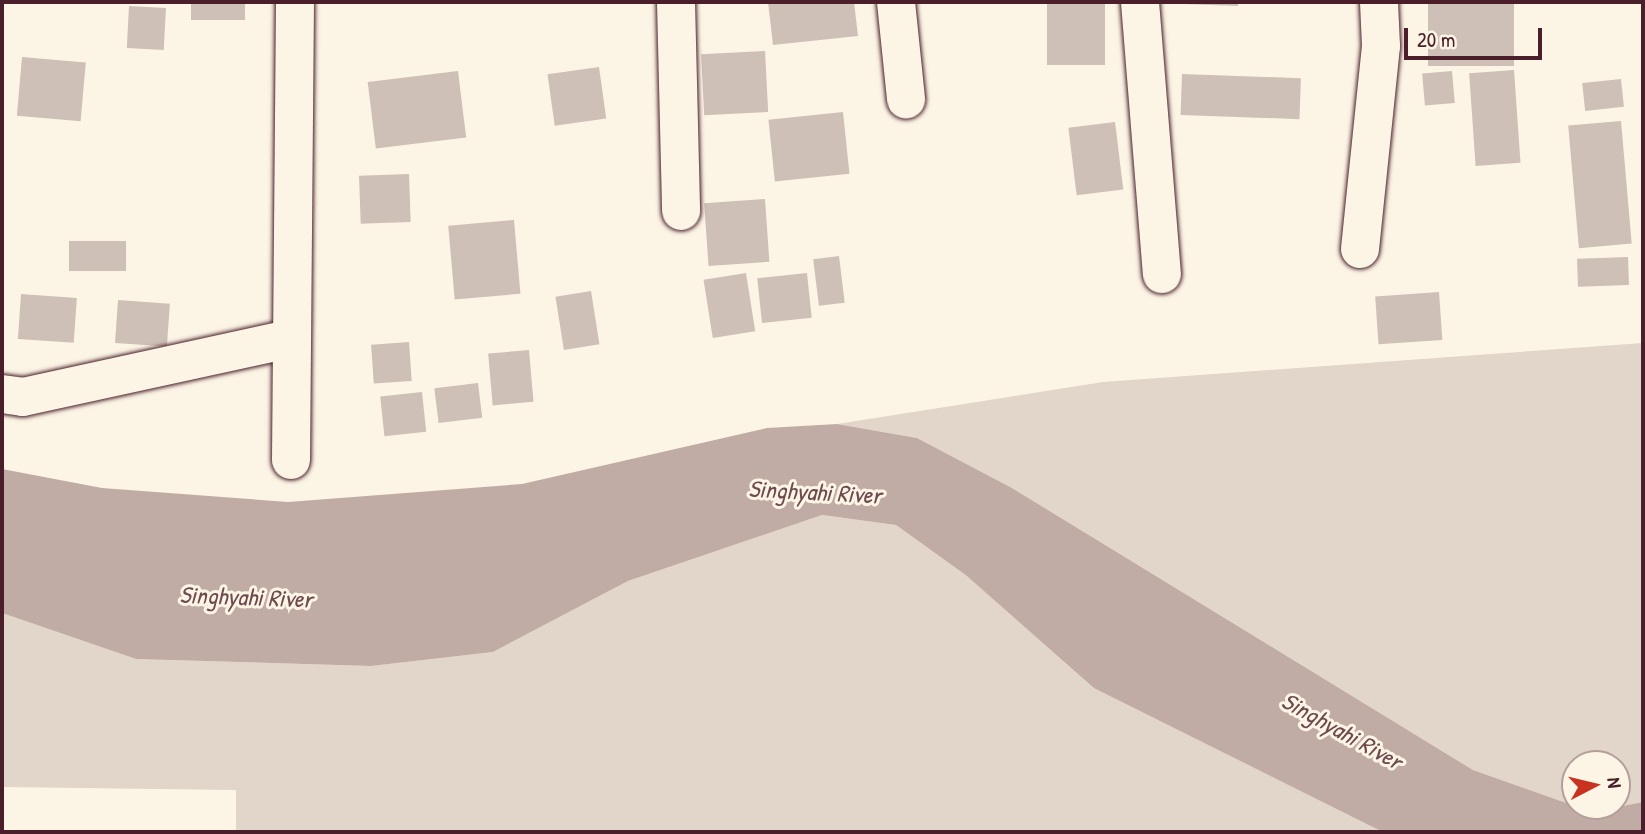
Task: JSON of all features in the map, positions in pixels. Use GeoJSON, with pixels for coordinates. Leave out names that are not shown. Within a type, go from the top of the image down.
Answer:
{"type":"FeatureCollection","features":[{"type":"Feature","properties":{"kind":"street"},"geometry":{"type":"LineString","coordinates":[[291,460],[295,2]]}},
{"type":"Feature","properties":{"kind":"street"},"geometry":{"type":"LineString","coordinates":[[676,2],[681,211]]}},
{"type":"Feature","properties":{"kind":"street"},"geometry":{"type":"LineString","coordinates":[[896,2],[906,99]]}},
{"type":"Feature","properties":{"kind":"street"},"geometry":{"type":"LineString","coordinates":[[1140,2],[1162,274]]}},
{"type":"Feature","properties":{"kind":"street"},"geometry":{"type":"LineString","coordinates":[[1360,248],[1381,46],[1379,2]]}},
{"type":"Feature","properties":{"kind":"street"},"geometry":{"type":"LineString","coordinates":[[2,394],[23,397],[290,339]]}},
{"type":"Feature","properties":{"kind":"shaded area"},"geometry":{"type":"Polygon","coordinates":[[[1643,343],[1643,802],[1631,804],[1631,750],[1561,750],[1561,801],[1473,770],[1012,488],[917,438],[837,424],[1103,382],[1643,343]]]}},
{"type":"Feature","properties":{"kind":"shaded area"},"geometry":{"type":"Polygon","coordinates":[[[822,515],[896,525],[967,576],[1316,796],[1383,832],[236,832],[236,790],[2,787],[2,613],[136,659],[370,666],[493,652],[628,581],[822,515]]]}},
{"type":"Feature","properties":{"kind":"water","name":"Singhyahi River"},"geometry":{"type":"Polygon","coordinates":[[[837,424],[917,438],[1012,488],[1473,770],[1561,801],[1561,820],[1631,820],[1631,804],[1643,802],[1643,832],[1383,832],[1094,688],[967,576],[896,525],[822,515],[628,581],[493,652],[371,666],[136,659],[2,613],[2,469],[102,488],[288,502],[522,484],[767,428],[837,424]]]}},
{"type":"Feature","properties":{"kind":"building"},"geometry":{"type":"Polygon","coordinates":[[[191,2],[245,2],[245,20],[191,20],[191,2]]]}},
{"type":"Feature","properties":{"kind":"building"},"geometry":{"type":"Polygon","coordinates":[[[768,2],[854,2],[858,36],[773,45],[768,2]]]}},
{"type":"Feature","properties":{"kind":"building"},"geometry":{"type":"Polygon","coordinates":[[[1047,2],[1105,2],[1105,65],[1047,65],[1047,2]]]}},
{"type":"Feature","properties":{"kind":"building"},"geometry":{"type":"Polygon","coordinates":[[[1238,2],[1238,6],[1183,4],[1238,2]]]}},
{"type":"Feature","properties":{"kind":"building"},"geometry":{"type":"Polygon","coordinates":[[[1428,2],[1514,2],[1514,66],[1428,66],[1428,2]]]}},
{"type":"Feature","properties":{"kind":"building"},"geometry":{"type":"Polygon","coordinates":[[[129,6],[166,8],[164,50],[127,48],[129,6]]]}},
{"type":"Feature","properties":{"kind":"building"},"geometry":{"type":"Polygon","coordinates":[[[765,51],[768,112],[704,115],[701,54],[765,51]]]}},
{"type":"Feature","properties":{"kind":"building"},"geometry":{"type":"Polygon","coordinates":[[[22,57],[86,63],[81,121],[17,116],[22,57]]]}},
{"type":"Feature","properties":{"kind":"building"},"geometry":{"type":"Polygon","coordinates":[[[599,67],[606,118],[555,126],[548,74],[599,67]]]}},
{"type":"Feature","properties":{"kind":"building"},"geometry":{"type":"Polygon","coordinates":[[[1514,70],[1520,163],[1476,166],[1469,73],[1514,70]]]}},
{"type":"Feature","properties":{"kind":"building"},"geometry":{"type":"Polygon","coordinates":[[[458,71],[466,138],[376,149],[368,82],[458,71]]]}},
{"type":"Feature","properties":{"kind":"building"},"geometry":{"type":"Polygon","coordinates":[[[1452,71],[1455,103],[1425,105],[1422,74],[1452,71]]]}},
{"type":"Feature","properties":{"kind":"building"},"geometry":{"type":"Polygon","coordinates":[[[1182,74],[1301,78],[1299,119],[1181,115],[1182,74]]]}},
{"type":"Feature","properties":{"kind":"building"},"geometry":{"type":"Polygon","coordinates":[[[1621,79],[1624,107],[1585,111],[1582,83],[1621,79]]]}},
{"type":"Feature","properties":{"kind":"building"},"geometry":{"type":"Polygon","coordinates":[[[843,112],[849,174],[775,181],[768,120],[843,112]]]}},
{"type":"Feature","properties":{"kind":"building"},"geometry":{"type":"Polygon","coordinates":[[[1621,121],[1632,244],[1579,248],[1568,126],[1621,121]]]}},
{"type":"Feature","properties":{"kind":"building"},"geometry":{"type":"Polygon","coordinates":[[[1115,122],[1123,189],[1077,195],[1068,128],[1115,122]]]}},
{"type":"Feature","properties":{"kind":"building"},"geometry":{"type":"Polygon","coordinates":[[[409,174],[411,222],[361,224],[359,176],[409,174]]]}},
{"type":"Feature","properties":{"kind":"building"},"geometry":{"type":"Polygon","coordinates":[[[765,199],[769,262],[709,266],[704,203],[765,199]]]}},
{"type":"Feature","properties":{"kind":"building"},"geometry":{"type":"Polygon","coordinates":[[[514,220],[520,294],[455,299],[448,226],[514,220]]]}},
{"type":"Feature","properties":{"kind":"building"},"geometry":{"type":"Polygon","coordinates":[[[69,241],[126,241],[126,271],[69,271],[69,241]]]}},
{"type":"Feature","properties":{"kind":"building"},"geometry":{"type":"Polygon","coordinates":[[[839,256],[845,303],[819,306],[813,259],[839,256]]]}},
{"type":"Feature","properties":{"kind":"building"},"geometry":{"type":"Polygon","coordinates":[[[1628,257],[1629,285],[1578,287],[1577,259],[1628,257]]]}},
{"type":"Feature","properties":{"kind":"building"},"geometry":{"type":"Polygon","coordinates":[[[746,273],[755,331],[713,338],[704,280],[746,273]]]}},
{"type":"Feature","properties":{"kind":"building"},"geometry":{"type":"Polygon","coordinates":[[[807,273],[812,318],[762,323],[757,278],[807,273]]]}},
{"type":"Feature","properties":{"kind":"building"},"geometry":{"type":"Polygon","coordinates":[[[591,291],[599,344],[564,350],[555,297],[591,291]]]}},
{"type":"Feature","properties":{"kind":"building"},"geometry":{"type":"Polygon","coordinates":[[[1439,292],[1442,340],[1379,344],[1375,296],[1439,292]]]}},
{"type":"Feature","properties":{"kind":"building"},"geometry":{"type":"Polygon","coordinates":[[[21,294],[77,298],[74,343],[18,339],[21,294]]]}},
{"type":"Feature","properties":{"kind":"building"},"geometry":{"type":"Polygon","coordinates":[[[118,300],[170,304],[167,347],[115,343],[118,300]]]}},
{"type":"Feature","properties":{"kind":"building"},"geometry":{"type":"Polygon","coordinates":[[[409,342],[412,381],[374,384],[371,345],[409,342]]]}},
{"type":"Feature","properties":{"kind":"building"},"geometry":{"type":"Polygon","coordinates":[[[529,350],[534,402],[493,405],[488,354],[529,350]]]}},
{"type":"Feature","properties":{"kind":"building"},"geometry":{"type":"Polygon","coordinates":[[[478,383],[482,418],[439,423],[434,388],[478,383]]]}},
{"type":"Feature","properties":{"kind":"building"},"geometry":{"type":"Polygon","coordinates":[[[422,392],[426,432],[384,436],[380,396],[422,392]]]}}]}
